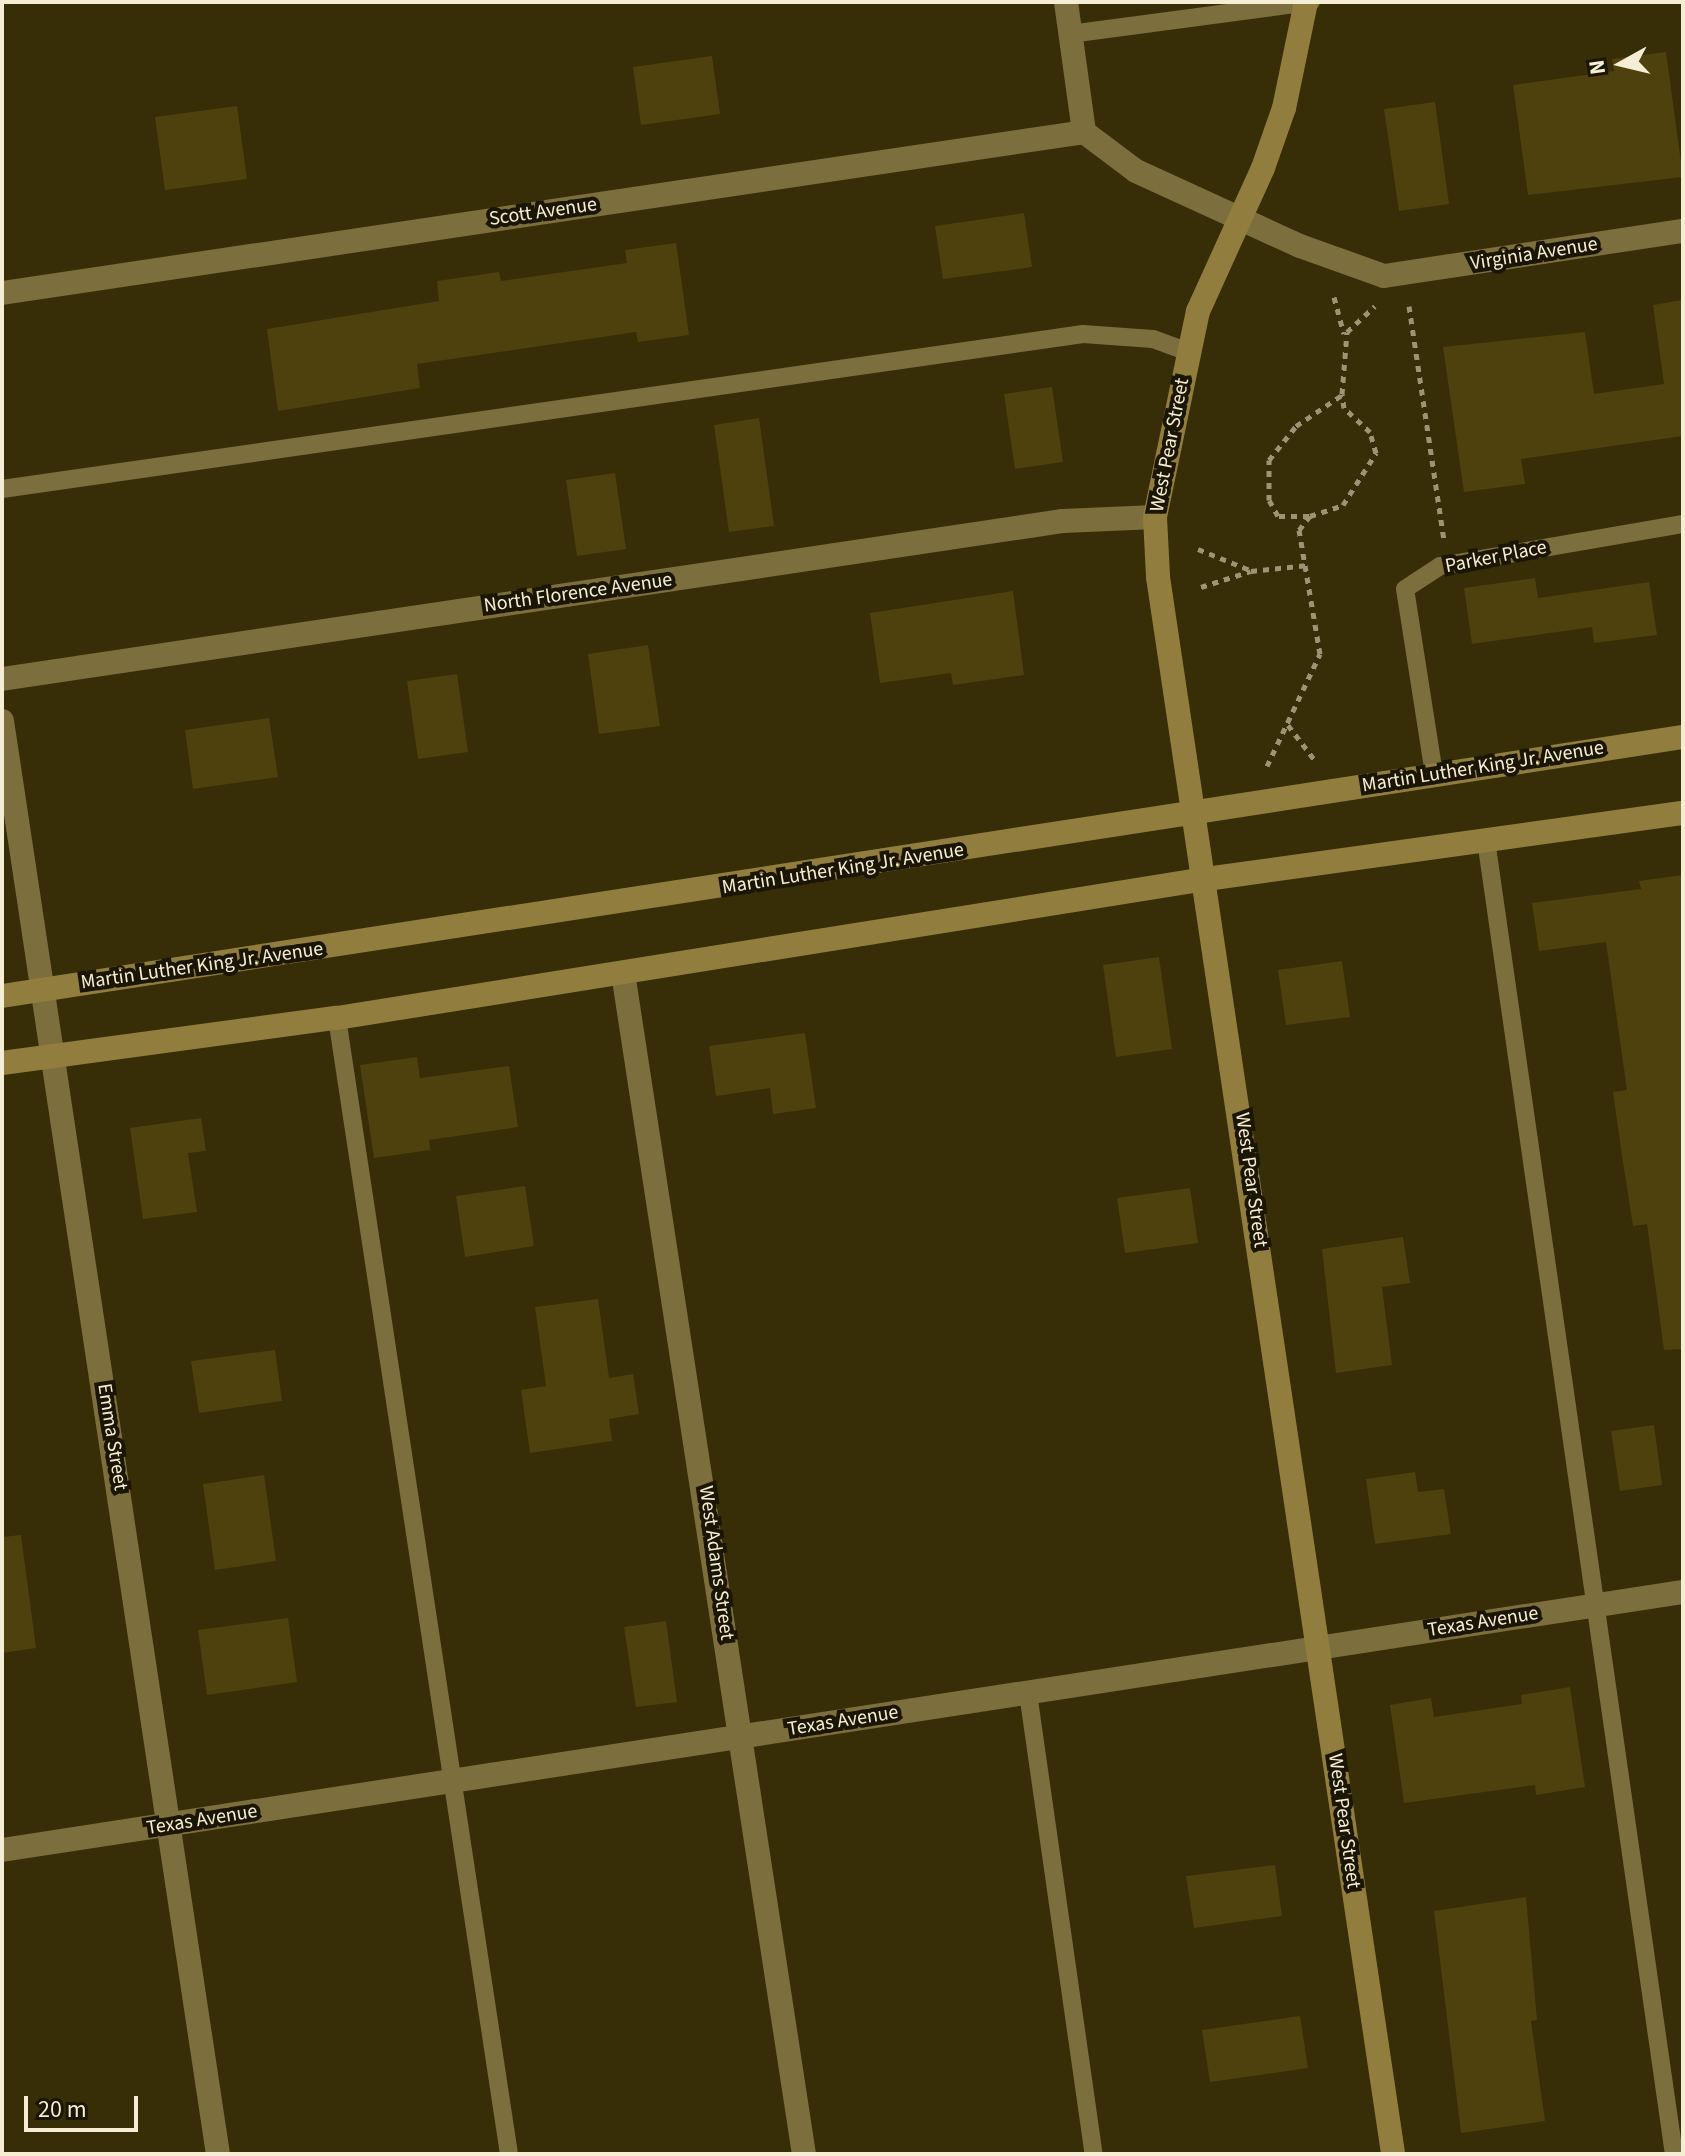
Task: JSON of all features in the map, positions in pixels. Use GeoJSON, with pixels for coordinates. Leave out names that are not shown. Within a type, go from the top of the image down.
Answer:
{"type":"FeatureCollection","features":[{"type":"Feature","properties":{"kind":"main road","name":"West Pear Street"},"geometry":{"type":"LineString","coordinates":[[1308,2],[1284,108],[1241,217],[1198,311],[1155,517],[1194,813],[1393,2154]]}},
{"type":"Feature","properties":{"kind":"main road","name":"Martin Luther King Jr. Avenue"},"geometry":{"type":"LineString","coordinates":[[2,996],[1683,737]]}},
{"type":"Feature","properties":{"kind":"main road"},"geometry":{"type":"LineString","coordinates":[[2,1063],[337,1018],[1206,879],[1683,813]]}},
{"type":"Feature","properties":{"kind":"street"},"geometry":{"type":"LineString","coordinates":[[1066,2],[1084,132],[1136,171],[1241,217]]}},
{"type":"Feature","properties":{"kind":"street","name":"Scott Avenue"},"geometry":{"type":"LineString","coordinates":[[2,293],[1084,132]]}},
{"type":"Feature","properties":{"kind":"street","name":"Virginia Avenue"},"geometry":{"type":"LineString","coordinates":[[1241,217],[1384,276],[1683,231]]}},
{"type":"Feature","properties":{"kind":"street","name":"North Florence Avenue"},"geometry":{"type":"LineString","coordinates":[[2,679],[1063,521],[1155,517]]}},
{"type":"Feature","properties":{"kind":"street","name":"Emma Street"},"geometry":{"type":"LineString","coordinates":[[2,721],[7,797],[51,1056],[171,1824],[218,2154]]}},
{"type":"Feature","properties":{"kind":"street","name":"West Adams Street"},"geometry":{"type":"LineString","coordinates":[[623,973],[804,2154]]}},
{"type":"Feature","properties":{"kind":"street","name":"Texas Avenue"},"geometry":{"type":"LineString","coordinates":[[2,1850],[1683,1592]]}},
{"type":"Feature","properties":{"kind":"lane"},"geometry":{"type":"LineString","coordinates":[[1070,34],[1308,2]]}},
{"type":"Feature","properties":{"kind":"lane"},"geometry":{"type":"LineString","coordinates":[[2,489],[1083,334],[1153,339],[1189,352]]}},
{"type":"Feature","properties":{"kind":"lane","name":"Parker Place"},"geometry":{"type":"LineString","coordinates":[[1434,774],[1405,589],[1448,564],[1683,524]]}},
{"type":"Feature","properties":{"kind":"lane"},"geometry":{"type":"LineString","coordinates":[[1486,840],[1674,2154]]}},
{"type":"Feature","properties":{"kind":"lane"},"geometry":{"type":"LineString","coordinates":[[337,1018],[455,1781],[509,2154]]}},
{"type":"Feature","properties":{"kind":"lane"},"geometry":{"type":"LineString","coordinates":[[1028,1693],[1094,2154]]}},
{"type":"Feature","properties":{"kind":"path"},"geometry":{"type":"LineString","coordinates":[[1334,297],[1346,339],[1342,394],[1344,408],[1370,432],[1376,453],[1343,505],[1310,516],[1278,516],[1269,500],[1269,460],[1296,426],[1342,394]]}},
{"type":"Feature","properties":{"kind":"path"},"geometry":{"type":"LineString","coordinates":[[1346,339],[1376,305]]}},
{"type":"Feature","properties":{"kind":"path"},"geometry":{"type":"LineString","coordinates":[[1409,306],[1448,564]]}},
{"type":"Feature","properties":{"kind":"path"},"geometry":{"type":"LineString","coordinates":[[1267,766],[1320,654],[1308,565],[1299,530],[1310,516]]}},
{"type":"Feature","properties":{"kind":"path"},"geometry":{"type":"LineString","coordinates":[[1198,549],[1251,571]]}},
{"type":"Feature","properties":{"kind":"path"},"geometry":{"type":"LineString","coordinates":[[1201,587],[1251,571],[1308,565]]}},
{"type":"Feature","properties":{"kind":"path"},"geometry":{"type":"LineString","coordinates":[[1288,724],[1314,759]]}},
{"type":"Feature","properties":{"kind":"building"},"geometry":{"type":"Polygon","coordinates":[[[1666,52],[1683,177],[1528,195],[1513,85],[1614,71],[1612,59],[1666,52]]]}},
{"type":"Feature","properties":{"kind":"building"},"geometry":{"type":"Polygon","coordinates":[[[712,56],[720,114],[641,125],[633,67],[712,56]]]}},
{"type":"Feature","properties":{"kind":"building"},"geometry":{"type":"Polygon","coordinates":[[[1435,102],[1449,204],[1399,211],[1384,109],[1435,102]]]}},
{"type":"Feature","properties":{"kind":"building"},"geometry":{"type":"Polygon","coordinates":[[[237,106],[247,179],[165,190],[155,117],[237,106]]]}},
{"type":"Feature","properties":{"kind":"building"},"geometry":{"type":"Polygon","coordinates":[[[1024,213],[1032,267],[943,279],[935,226],[1024,213]]]}},
{"type":"Feature","properties":{"kind":"building"},"geometry":{"type":"Polygon","coordinates":[[[676,243],[689,335],[638,342],[636,332],[417,364],[420,388],[278,411],[267,329],[439,301],[437,281],[499,272],[501,281],[627,263],[625,250],[676,243]]]}},
{"type":"Feature","properties":{"kind":"building"},"geometry":{"type":"Polygon","coordinates":[[[1683,300],[1683,436],[1521,459],[1525,484],[1464,492],[1443,347],[1585,332],[1594,394],[1664,384],[1653,305],[1683,300]]]}},
{"type":"Feature","properties":{"kind":"building"},"geometry":{"type":"Polygon","coordinates":[[[1052,387],[1063,462],[1015,469],[1004,394],[1052,387]]]}},
{"type":"Feature","properties":{"kind":"building"},"geometry":{"type":"Polygon","coordinates":[[[759,418],[774,526],[729,532],[714,425],[759,418]]]}},
{"type":"Feature","properties":{"kind":"building"},"geometry":{"type":"Polygon","coordinates":[[[615,473],[626,549],[577,556],[566,480],[615,473]]]}},
{"type":"Feature","properties":{"kind":"building"},"geometry":{"type":"Polygon","coordinates":[[[1535,578],[1538,598],[1649,582],[1657,635],[1594,643],[1592,627],[1472,644],[1464,588],[1535,578]]]}},
{"type":"Feature","properties":{"kind":"building"},"geometry":{"type":"Polygon","coordinates":[[[1013,591],[1024,675],[953,685],[951,673],[880,683],[870,613],[1013,591]]]}},
{"type":"Feature","properties":{"kind":"building"},"geometry":{"type":"Polygon","coordinates":[[[648,645],[660,726],[599,734],[588,654],[648,645]]]}},
{"type":"Feature","properties":{"kind":"building"},"geometry":{"type":"Polygon","coordinates":[[[457,674],[468,752],[418,759],[407,681],[457,674]]]}},
{"type":"Feature","properties":{"kind":"building"},"geometry":{"type":"Polygon","coordinates":[[[269,718],[278,777],[193,789],[185,730],[269,718]]]}},
{"type":"Feature","properties":{"kind":"building"},"geometry":{"type":"Polygon","coordinates":[[[1683,875],[1683,1349],[1664,1350],[1647,1224],[1633,1226],[1621,1149],[1613,1092],[1627,1090],[1606,942],[1539,951],[1532,903],[1641,889],[1639,881],[1683,875]]]}},
{"type":"Feature","properties":{"kind":"building"},"geometry":{"type":"Polygon","coordinates":[[[1159,957],[1172,1049],[1116,1057],[1103,965],[1159,957]]]}},
{"type":"Feature","properties":{"kind":"building"},"geometry":{"type":"Polygon","coordinates":[[[1342,961],[1350,1017],[1286,1025],[1278,970],[1342,961]]]}},
{"type":"Feature","properties":{"kind":"building"},"geometry":{"type":"Polygon","coordinates":[[[805,1033],[816,1108],[773,1114],[770,1088],[716,1096],[709,1046],[805,1033]]]}},
{"type":"Feature","properties":{"kind":"building"},"geometry":{"type":"Polygon","coordinates":[[[417,1057],[420,1078],[509,1066],[518,1127],[429,1140],[430,1150],[374,1158],[360,1065],[417,1057]]]}},
{"type":"Feature","properties":{"kind":"building"},"geometry":{"type":"Polygon","coordinates":[[[201,1118],[206,1151],[188,1153],[197,1212],[143,1219],[130,1128],[201,1118]]]}},
{"type":"Feature","properties":{"kind":"building"},"geometry":{"type":"Polygon","coordinates":[[[525,1186],[534,1246],[465,1257],[456,1196],[525,1186]]]}},
{"type":"Feature","properties":{"kind":"building"},"geometry":{"type":"Polygon","coordinates":[[[1190,1188],[1198,1243],[1125,1253],[1117,1198],[1190,1188]]]}},
{"type":"Feature","properties":{"kind":"building"},"geometry":{"type":"Polygon","coordinates":[[[1403,1237],[1410,1283],[1382,1287],[1392,1365],[1336,1373],[1322,1249],[1403,1237]]]}},
{"type":"Feature","properties":{"kind":"building"},"geometry":{"type":"Polygon","coordinates":[[[598,1299],[609,1378],[633,1374],[639,1414],[609,1419],[612,1441],[530,1453],[521,1390],[546,1386],[535,1307],[598,1299]]]}},
{"type":"Feature","properties":{"kind":"building"},"geometry":{"type":"Polygon","coordinates":[[[275,1350],[282,1401],[199,1413],[191,1361],[275,1350]]]}},
{"type":"Feature","properties":{"kind":"building"},"geometry":{"type":"Polygon","coordinates":[[[1654,1425],[1662,1485],[1620,1491],[1611,1431],[1654,1425]]]}},
{"type":"Feature","properties":{"kind":"building"},"geometry":{"type":"Polygon","coordinates":[[[1415,1472],[1418,1492],[1444,1489],[1451,1534],[1375,1544],[1366,1479],[1415,1472]]]}},
{"type":"Feature","properties":{"kind":"building"},"geometry":{"type":"Polygon","coordinates":[[[264,1475],[276,1561],[215,1570],[203,1484],[264,1475]]]}},
{"type":"Feature","properties":{"kind":"building"},"geometry":{"type":"Polygon","coordinates":[[[21,1535],[36,1648],[2,1653],[2,1537],[21,1535]]]}},
{"type":"Feature","properties":{"kind":"building"},"geometry":{"type":"Polygon","coordinates":[[[288,1618],[297,1682],[207,1695],[198,1630],[288,1618]]]}},
{"type":"Feature","properties":{"kind":"building"},"geometry":{"type":"Polygon","coordinates":[[[666,1621],[677,1702],[636,1707],[624,1627],[666,1621]]]}},
{"type":"Feature","properties":{"kind":"building"},"geometry":{"type":"Polygon","coordinates":[[[1570,1687],[1585,1787],[1536,1795],[1535,1785],[1404,1803],[1390,1705],[1431,1698],[1434,1717],[1522,1704],[1521,1695],[1570,1687]]]}},
{"type":"Feature","properties":{"kind":"building"},"geometry":{"type":"Polygon","coordinates":[[[1275,1865],[1282,1916],[1194,1928],[1186,1876],[1275,1865]]]}},
{"type":"Feature","properties":{"kind":"building"},"geometry":{"type":"Polygon","coordinates":[[[1526,1897],[1537,2020],[1531,2021],[1545,2121],[1461,2133],[1434,1911],[1526,1897]]]}},
{"type":"Feature","properties":{"kind":"building"},"geometry":{"type":"Polygon","coordinates":[[[1300,2016],[1308,2068],[1210,2082],[1202,2030],[1300,2016]]]}}]}
